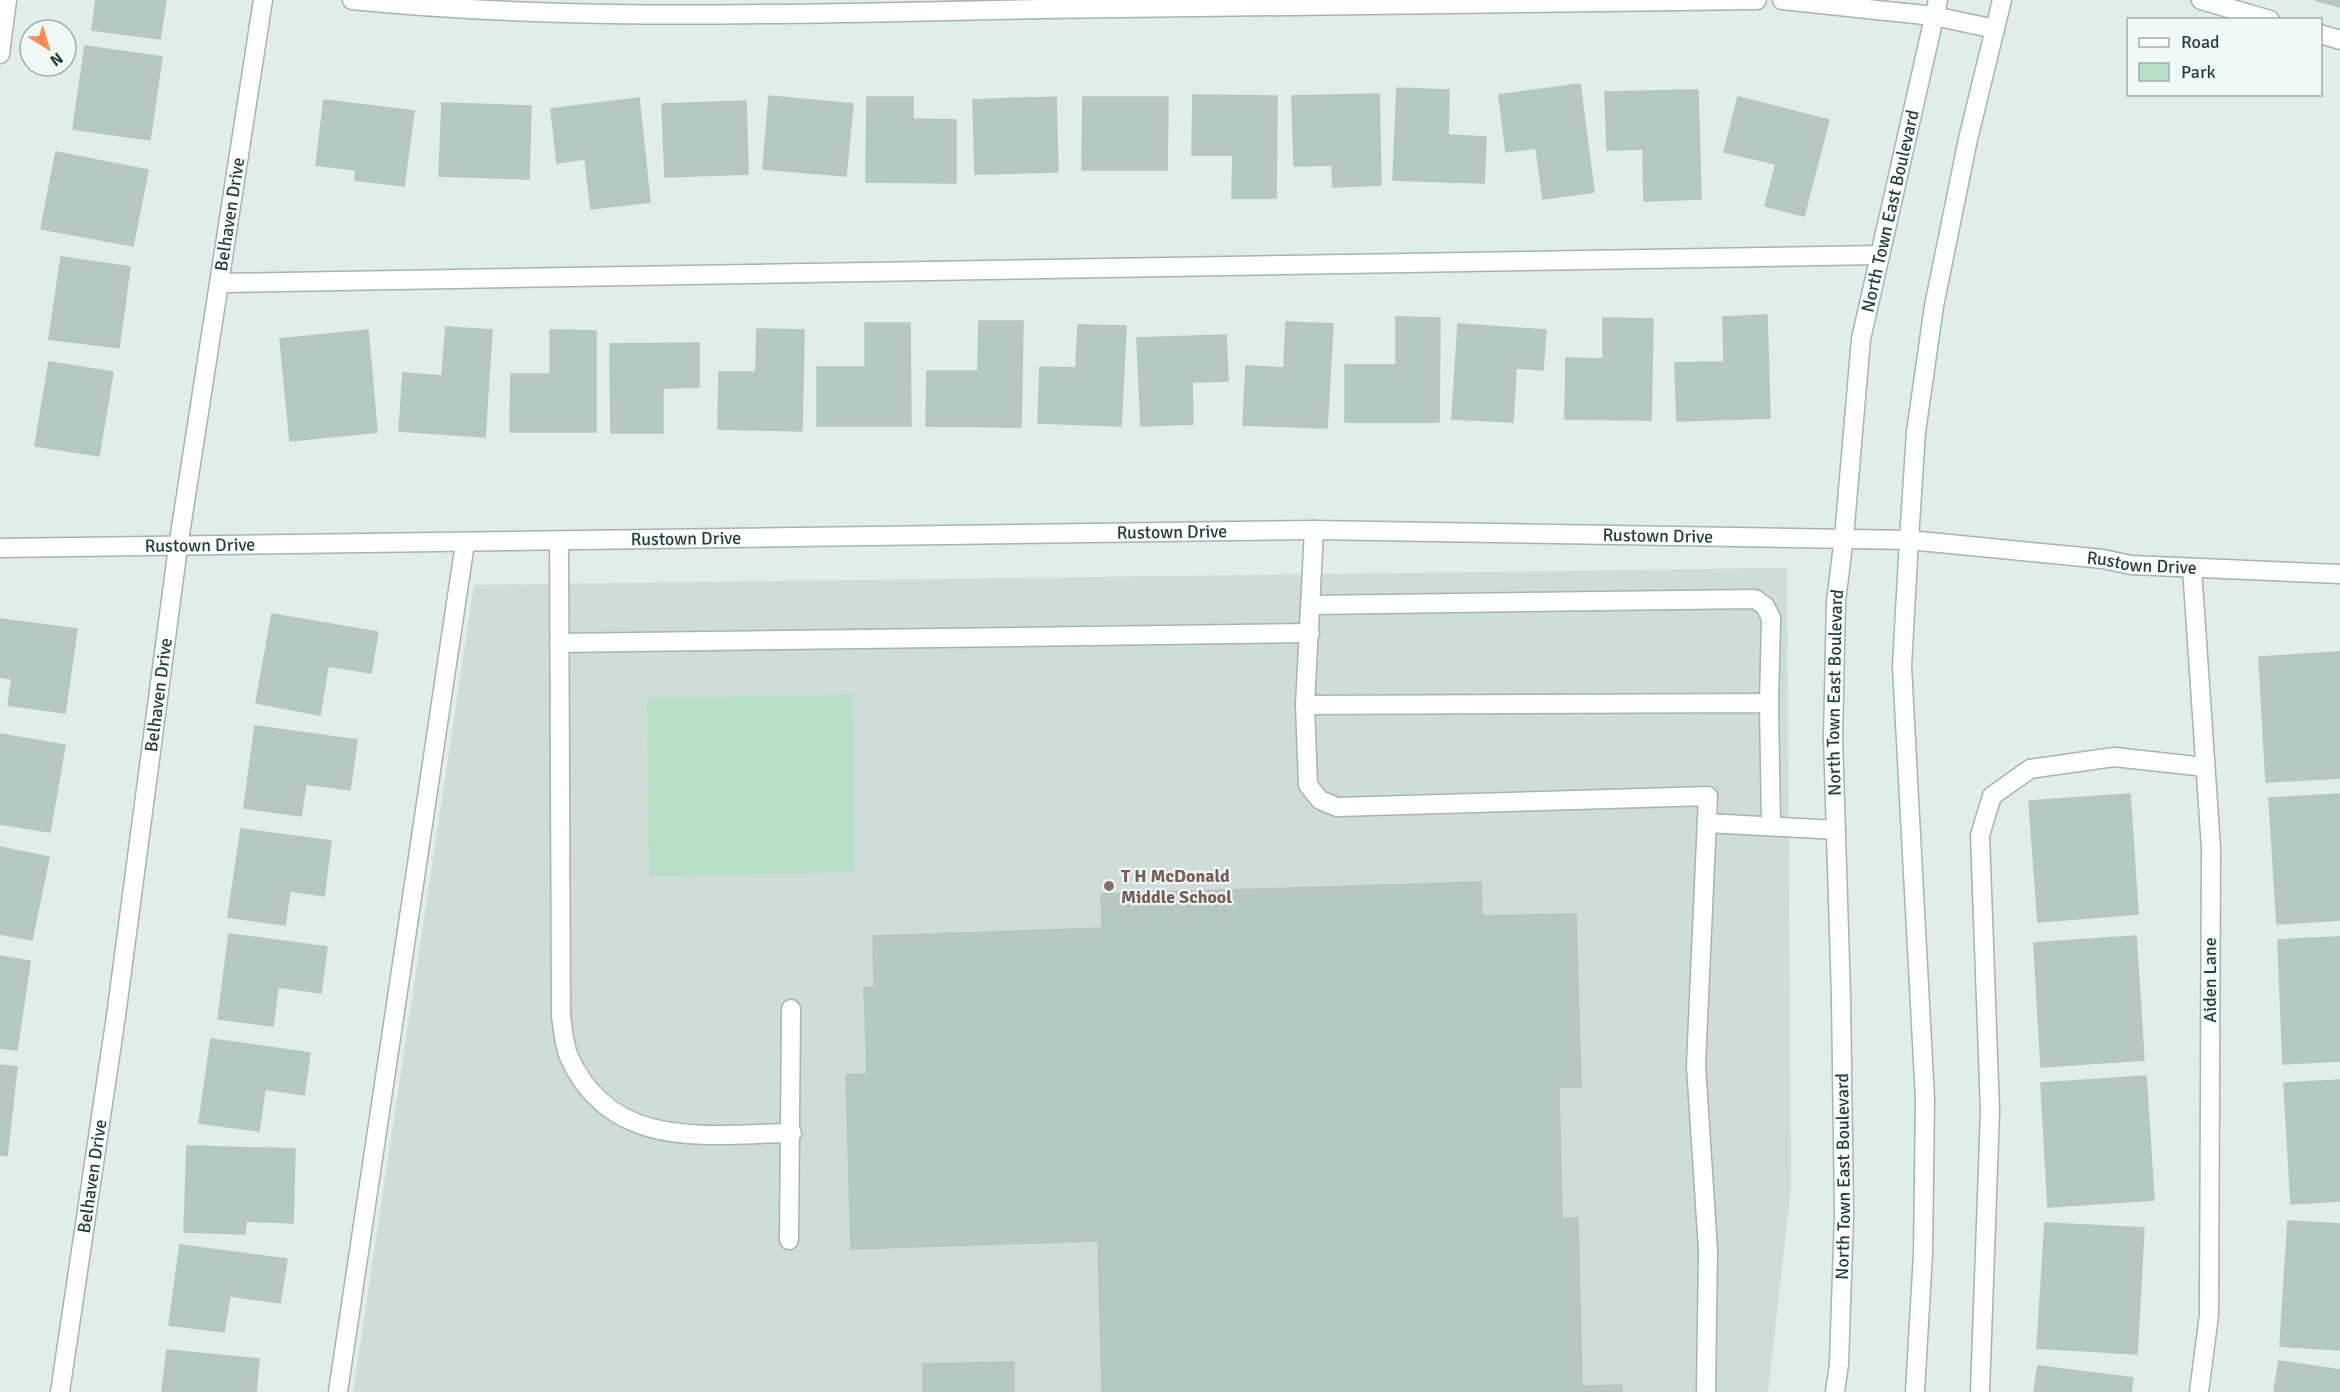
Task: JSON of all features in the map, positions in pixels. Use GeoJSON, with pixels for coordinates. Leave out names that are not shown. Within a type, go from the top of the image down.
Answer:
{"type":"FeatureCollection","features":[{"type":"Feature","properties":{"kind":"street"},"geometry":{"type":"LineString","coordinates":[[0,54],[7,0]]}},
{"type":"Feature","properties":{"kind":"street","name":"Belhaven Drive"},"geometry":{"type":"LineString","coordinates":[[60,1392],[116,1016],[178,547],[262,0]]}},
{"type":"Feature","properties":{"kind":"street"},"geometry":{"type":"LineString","coordinates":[[352,0],[417,6],[655,17],[1215,5],[1756,0]]}},
{"type":"Feature","properties":{"kind":"street"},"geometry":{"type":"LineString","coordinates":[[1782,0],[1936,8],[1995,29]]}},
{"type":"Feature","properties":{"kind":"street"},"geometry":{"type":"LineString","coordinates":[[1915,1392],[1923,1254],[1925,1099],[1902,666],[1909,540],[1916,432],[1934,306],[1968,140],[2002,0]]}},
{"type":"Feature","properties":{"kind":"street"},"geometry":{"type":"LineString","coordinates":[[2201,0],[2263,18]]}},
{"type":"Feature","properties":{"kind":"street","name":"North Town East Boulevard"},"geometry":{"type":"LineString","coordinates":[[1835,1392],[1839,1365],[1844,1214],[1833,738],[1836,601],[1844,537],[1861,339],[1878,255],[1936,8]]}},
{"type":"Feature","properties":{"kind":"street"},"geometry":{"type":"LineString","coordinates":[[2322,35],[2340,40]]}},
{"type":"Feature","properties":{"kind":"street"},"geometry":{"type":"LineString","coordinates":[[219,283],[1878,255]]}},
{"type":"Feature","properties":{"kind":"street"},"geometry":{"type":"LineString","coordinates":[[1314,530],[1305,705],[1308,785],[1320,800],[1337,807],[1708,796],[1696,1065],[1708,1250],[1706,1392]]}},
{"type":"Feature","properties":{"kind":"street","name":"Rustown Drive"},"geometry":{"type":"LineString","coordinates":[[0,548],[1314,530],[1844,537],[1909,540],[2103,559],[2132,565],[2340,574]]}},
{"type":"Feature","properties":{"kind":"street"},"geometry":{"type":"LineString","coordinates":[[559,542],[561,1016],[569,1056],[589,1090],[604,1104],[620,1117],[656,1131],[697,1134],[792,1133]]}},
{"type":"Feature","properties":{"kind":"street"},"geometry":{"type":"LineString","coordinates":[[338,1392],[465,543]]}},
{"type":"Feature","properties":{"kind":"street","name":"Aiden Lane"},"geometry":{"type":"LineString","coordinates":[[2192,568],[2211,848],[2209,1315],[2199,1392]]}},
{"type":"Feature","properties":{"kind":"street"},"geometry":{"type":"LineString","coordinates":[[1311,605],[1755,599],[1765,606],[1771,618],[1769,703],[1771,826]]}},
{"type":"Feature","properties":{"kind":"street"},"geometry":{"type":"LineString","coordinates":[[559,643],[1310,633]]}},
{"type":"Feature","properties":{"kind":"street"},"geometry":{"type":"LineString","coordinates":[[1305,705],[1769,703]]}},
{"type":"Feature","properties":{"kind":"street"},"geometry":{"type":"LineString","coordinates":[[1980,1392],[1990,1111],[1980,835],[1992,796],[2030,769],[2040,767],[2114,757],[2205,767]]}},
{"type":"Feature","properties":{"kind":"street"},"geometry":{"type":"LineString","coordinates":[[1707,823],[1836,830]]}},
{"type":"Feature","properties":{"kind":"street"},"geometry":{"type":"LineString","coordinates":[[789,1240],[792,1133],[791,1009]]}},
{"type":"Feature","properties":{"kind":"shaded area","name":"T H McDonald Middle School"},"geometry":{"type":"Polygon","coordinates":[[[1787,568],[1791,1188],[1768,1392],[353,1392],[474,585],[1787,568]]]}},
{"type":"Feature","properties":{"kind":"green space"},"geometry":{"type":"Polygon","coordinates":[[[853,695],[854,872],[649,876],[647,698],[853,695]]]}},
{"type":"Feature","properties":{"kind":"building"},"geometry":{"type":"Polygon","coordinates":[[[96,0],[166,0],[160,39],[92,30],[96,0]]]}},
{"type":"Feature","properties":{"kind":"building"},"geometry":{"type":"Polygon","coordinates":[[[2314,0],[2340,0],[2340,7],[2314,0]]]}},
{"type":"Feature","properties":{"kind":"building"},"geometry":{"type":"Polygon","coordinates":[[[85,46],[162,57],[150,140],[73,129],[85,46]]]}},
{"type":"Feature","properties":{"kind":"building"},"geometry":{"type":"Polygon","coordinates":[[[1580,84],[1594,192],[1543,199],[1536,148],[1506,152],[1499,95],[1580,84]]]}},
{"type":"Feature","properties":{"kind":"building"},"geometry":{"type":"Polygon","coordinates":[[[1397,88],[1449,90],[1448,135],[1486,137],[1484,183],[1393,180],[1397,88]]]}},
{"type":"Feature","properties":{"kind":"building"},"geometry":{"type":"Polygon","coordinates":[[[1698,90],[1701,199],[1644,201],[1643,149],[1607,150],[1605,92],[1698,90]]]}},
{"type":"Feature","properties":{"kind":"building"},"geometry":{"type":"Polygon","coordinates":[[[1379,94],[1381,185],[1333,187],[1332,165],[1294,166],[1292,96],[1379,94]]]}},
{"type":"Feature","properties":{"kind":"building"},"geometry":{"type":"Polygon","coordinates":[[[1193,95],[1277,96],[1276,198],[1232,198],[1233,155],[1192,155],[1193,95]]]}},
{"type":"Feature","properties":{"kind":"building"},"geometry":{"type":"Polygon","coordinates":[[[769,96],[853,104],[846,176],[763,169],[769,96]]]}},
{"type":"Feature","properties":{"kind":"building"},"geometry":{"type":"Polygon","coordinates":[[[867,97],[913,97],[913,119],[956,120],[956,183],[866,182],[867,97]]]}},
{"type":"Feature","properties":{"kind":"building"},"geometry":{"type":"Polygon","coordinates":[[[1056,97],[1058,172],[975,174],[973,100],[1056,97]]]}},
{"type":"Feature","properties":{"kind":"building"},"geometry":{"type":"Polygon","coordinates":[[[1083,97],[1168,97],[1167,170],[1082,170],[1083,97]]]}},
{"type":"Feature","properties":{"kind":"building"},"geometry":{"type":"Polygon","coordinates":[[[1738,97],[1829,120],[1804,216],[1765,206],[1776,164],[1724,152],[1738,97]]]}},
{"type":"Feature","properties":{"kind":"building"},"geometry":{"type":"Polygon","coordinates":[[[639,98],[650,202],[591,209],[585,159],[557,163],[551,109],[639,98]]]}},
{"type":"Feature","properties":{"kind":"building"},"geometry":{"type":"Polygon","coordinates":[[[324,100],[414,111],[404,186],[355,180],[356,170],[316,165],[324,100]]]}},
{"type":"Feature","properties":{"kind":"building"},"geometry":{"type":"Polygon","coordinates":[[[746,101],[748,174],[665,177],[662,104],[746,101]]]}},
{"type":"Feature","properties":{"kind":"building"},"geometry":{"type":"Polygon","coordinates":[[[442,103],[531,106],[529,179],[439,176],[442,103]]]}},
{"type":"Feature","properties":{"kind":"building"},"geometry":{"type":"Polygon","coordinates":[[[56,152],[148,170],[133,246],[41,229],[56,152]]]}},
{"type":"Feature","properties":{"kind":"building"},"geometry":{"type":"Polygon","coordinates":[[[61,257],[130,267],[119,348],[49,339],[61,257]]]}},
{"type":"Feature","properties":{"kind":"building"},"geometry":{"type":"Polygon","coordinates":[[[1767,315],[1770,418],[1677,421],[1675,363],[1724,362],[1723,317],[1767,315]]]}},
{"type":"Feature","properties":{"kind":"building"},"geometry":{"type":"Polygon","coordinates":[[[1396,317],[1440,318],[1439,422],[1345,422],[1345,365],[1396,365],[1396,317]]]}},
{"type":"Feature","properties":{"kind":"building"},"geometry":{"type":"Polygon","coordinates":[[[1603,318],[1653,319],[1651,420],[1565,419],[1566,358],[1603,359],[1603,318]]]}},
{"type":"Feature","properties":{"kind":"building"},"geometry":{"type":"Polygon","coordinates":[[[979,321],[1023,321],[1021,427],[926,426],[927,371],[978,371],[979,321]]]}},
{"type":"Feature","properties":{"kind":"building"},"geometry":{"type":"Polygon","coordinates":[[[1286,322],[1333,324],[1327,428],[1243,425],[1246,366],[1284,368],[1286,322]]]}},
{"type":"Feature","properties":{"kind":"building"},"geometry":{"type":"Polygon","coordinates":[[[865,323],[910,323],[911,426],[817,426],[817,367],[865,367],[865,323]]]}},
{"type":"Feature","properties":{"kind":"building"},"geometry":{"type":"Polygon","coordinates":[[[1458,324],[1546,330],[1543,370],[1516,368],[1513,422],[1452,419],[1458,324]]]}},
{"type":"Feature","properties":{"kind":"building"},"geometry":{"type":"Polygon","coordinates":[[[1078,325],[1126,326],[1121,426],[1038,423],[1040,367],[1076,368],[1078,325]]]}},
{"type":"Feature","properties":{"kind":"building"},"geometry":{"type":"Polygon","coordinates":[[[446,327],[492,330],[485,437],[399,431],[403,373],[442,376],[446,327]]]}},
{"type":"Feature","properties":{"kind":"building"},"geometry":{"type":"Polygon","coordinates":[[[757,329],[804,330],[802,431],[718,429],[719,372],[756,372],[757,329]]]}},
{"type":"Feature","properties":{"kind":"building"},"geometry":{"type":"Polygon","coordinates":[[[368,330],[377,432],[290,441],[280,339],[368,330]]]}},
{"type":"Feature","properties":{"kind":"building"},"geometry":{"type":"Polygon","coordinates":[[[550,330],[596,331],[596,432],[510,432],[511,374],[550,374],[550,330]]]}},
{"type":"Feature","properties":{"kind":"building"},"geometry":{"type":"Polygon","coordinates":[[[1226,335],[1228,381],[1192,382],[1193,424],[1141,426],[1137,338],[1226,335]]]}},
{"type":"Feature","properties":{"kind":"building"},"geometry":{"type":"Polygon","coordinates":[[[699,343],[699,387],[663,388],[663,433],[611,433],[610,344],[699,343]]]}},
{"type":"Feature","properties":{"kind":"building"},"geometry":{"type":"Polygon","coordinates":[[[49,362],[113,372],[99,456],[35,446],[49,362]]]}},
{"type":"Feature","properties":{"kind":"building"},"geometry":{"type":"Polygon","coordinates":[[[272,614],[378,632],[371,673],[328,666],[320,715],[256,703],[272,614]]]}},
{"type":"Feature","properties":{"kind":"building"},"geometry":{"type":"Polygon","coordinates":[[[0,619],[77,629],[65,713],[8,705],[12,679],[0,677],[0,619]]]}},
{"type":"Feature","properties":{"kind":"building"},"geometry":{"type":"Polygon","coordinates":[[[2340,652],[2340,778],[2266,782],[2259,657],[2340,652]]]}},
{"type":"Feature","properties":{"kind":"building"},"geometry":{"type":"Polygon","coordinates":[[[255,726],[357,740],[350,790],[306,784],[301,816],[244,808],[255,726]]]}},
{"type":"Feature","properties":{"kind":"building"},"geometry":{"type":"Polygon","coordinates":[[[0,734],[65,745],[50,832],[0,824],[0,734]]]}},
{"type":"Feature","properties":{"kind":"building"},"geometry":{"type":"Polygon","coordinates":[[[2130,794],[2138,914],[2038,922],[2029,801],[2130,794]]]}},
{"type":"Feature","properties":{"kind":"building"},"geometry":{"type":"Polygon","coordinates":[[[2340,794],[2340,920],[2277,924],[2269,798],[2340,794]]]}},
{"type":"Feature","properties":{"kind":"building"},"geometry":{"type":"Polygon","coordinates":[[[241,829],[331,841],[324,896],[290,891],[285,925],[228,917],[241,829]]]}},
{"type":"Feature","properties":{"kind":"building"},"geometry":{"type":"Polygon","coordinates":[[[0,847],[49,857],[32,940],[0,934],[0,847]]]}},
{"type":"Feature","properties":{"kind":"building"},"geometry":{"type":"Polygon","coordinates":[[[1481,882],[1482,916],[1576,914],[1581,1087],[1559,1087],[1562,1218],[1578,1218],[1582,1386],[1622,1385],[1622,1392],[1102,1392],[1098,1241],[851,1249],[846,1075],[867,1074],[864,988],[874,987],[873,936],[1102,928],[1101,894],[1481,882]]]}},
{"type":"Feature","properties":{"kind":"building"},"geometry":{"type":"Polygon","coordinates":[[[229,934],[327,947],[321,993],[278,987],[273,1026],[218,1019],[229,934]]]}},
{"type":"Feature","properties":{"kind":"building"},"geometry":{"type":"Polygon","coordinates":[[[2136,936],[2144,1060],[2041,1067],[2034,943],[2136,936]]]}},
{"type":"Feature","properties":{"kind":"building"},"geometry":{"type":"Polygon","coordinates":[[[2340,937],[2340,1061],[2283,1064],[2278,940],[2340,937]]]}},
{"type":"Feature","properties":{"kind":"building"},"geometry":{"type":"Polygon","coordinates":[[[0,956],[30,961],[17,1050],[0,1048],[0,956]]]}},
{"type":"Feature","properties":{"kind":"building"},"geometry":{"type":"Polygon","coordinates":[[[211,1039],[310,1053],[304,1095],[265,1089],[259,1131],[199,1123],[211,1039]]]}},
{"type":"Feature","properties":{"kind":"building"},"geometry":{"type":"Polygon","coordinates":[[[0,1065],[17,1067],[7,1156],[0,1155],[0,1065]]]}},
{"type":"Feature","properties":{"kind":"building"},"geometry":{"type":"Polygon","coordinates":[[[2146,1076],[2154,1200],[2048,1207],[2041,1083],[2146,1076]]]}},
{"type":"Feature","properties":{"kind":"building"},"geometry":{"type":"Polygon","coordinates":[[[2340,1080],[2340,1201],[2291,1204],[2284,1083],[2340,1080]]]}},
{"type":"Feature","properties":{"kind":"building"},"geometry":{"type":"Polygon","coordinates":[[[187,1146],[295,1149],[293,1223],[246,1221],[245,1234],[184,1232],[187,1146]]]}},
{"type":"Feature","properties":{"kind":"building"},"geometry":{"type":"Polygon","coordinates":[[[2288,1221],[2340,1224],[2340,1350],[2280,1346],[2288,1221]]]}},
{"type":"Feature","properties":{"kind":"building"},"geometry":{"type":"Polygon","coordinates":[[[2045,1223],[2144,1228],[2137,1354],[2037,1348],[2045,1223]]]}},
{"type":"Feature","properties":{"kind":"building"},"geometry":{"type":"Polygon","coordinates":[[[180,1245],[287,1259],[280,1303],[230,1296],[224,1332],[169,1325],[180,1245]]]}},
{"type":"Feature","properties":{"kind":"building"},"geometry":{"type":"Polygon","coordinates":[[[167,1350],[259,1359],[256,1392],[162,1392],[167,1350]]]}},
{"type":"Feature","properties":{"kind":"building"},"geometry":{"type":"Polygon","coordinates":[[[2279,1361],[2340,1370],[2340,1392],[2274,1392],[2279,1361]]]}},
{"type":"Feature","properties":{"kind":"building"},"geometry":{"type":"Polygon","coordinates":[[[1014,1362],[1014,1392],[923,1392],[923,1364],[1014,1362]]]}},
{"type":"Feature","properties":{"kind":"building"},"geometry":{"type":"Polygon","coordinates":[[[2038,1366],[2133,1378],[2131,1392],[2034,1392],[2038,1366]]]}},
{"type":"Feature","properties":{"kind":"place","name":"T H McDonald Middle School"},"geometry":{"type":"Point","coordinates":[1109,886]}}]}
